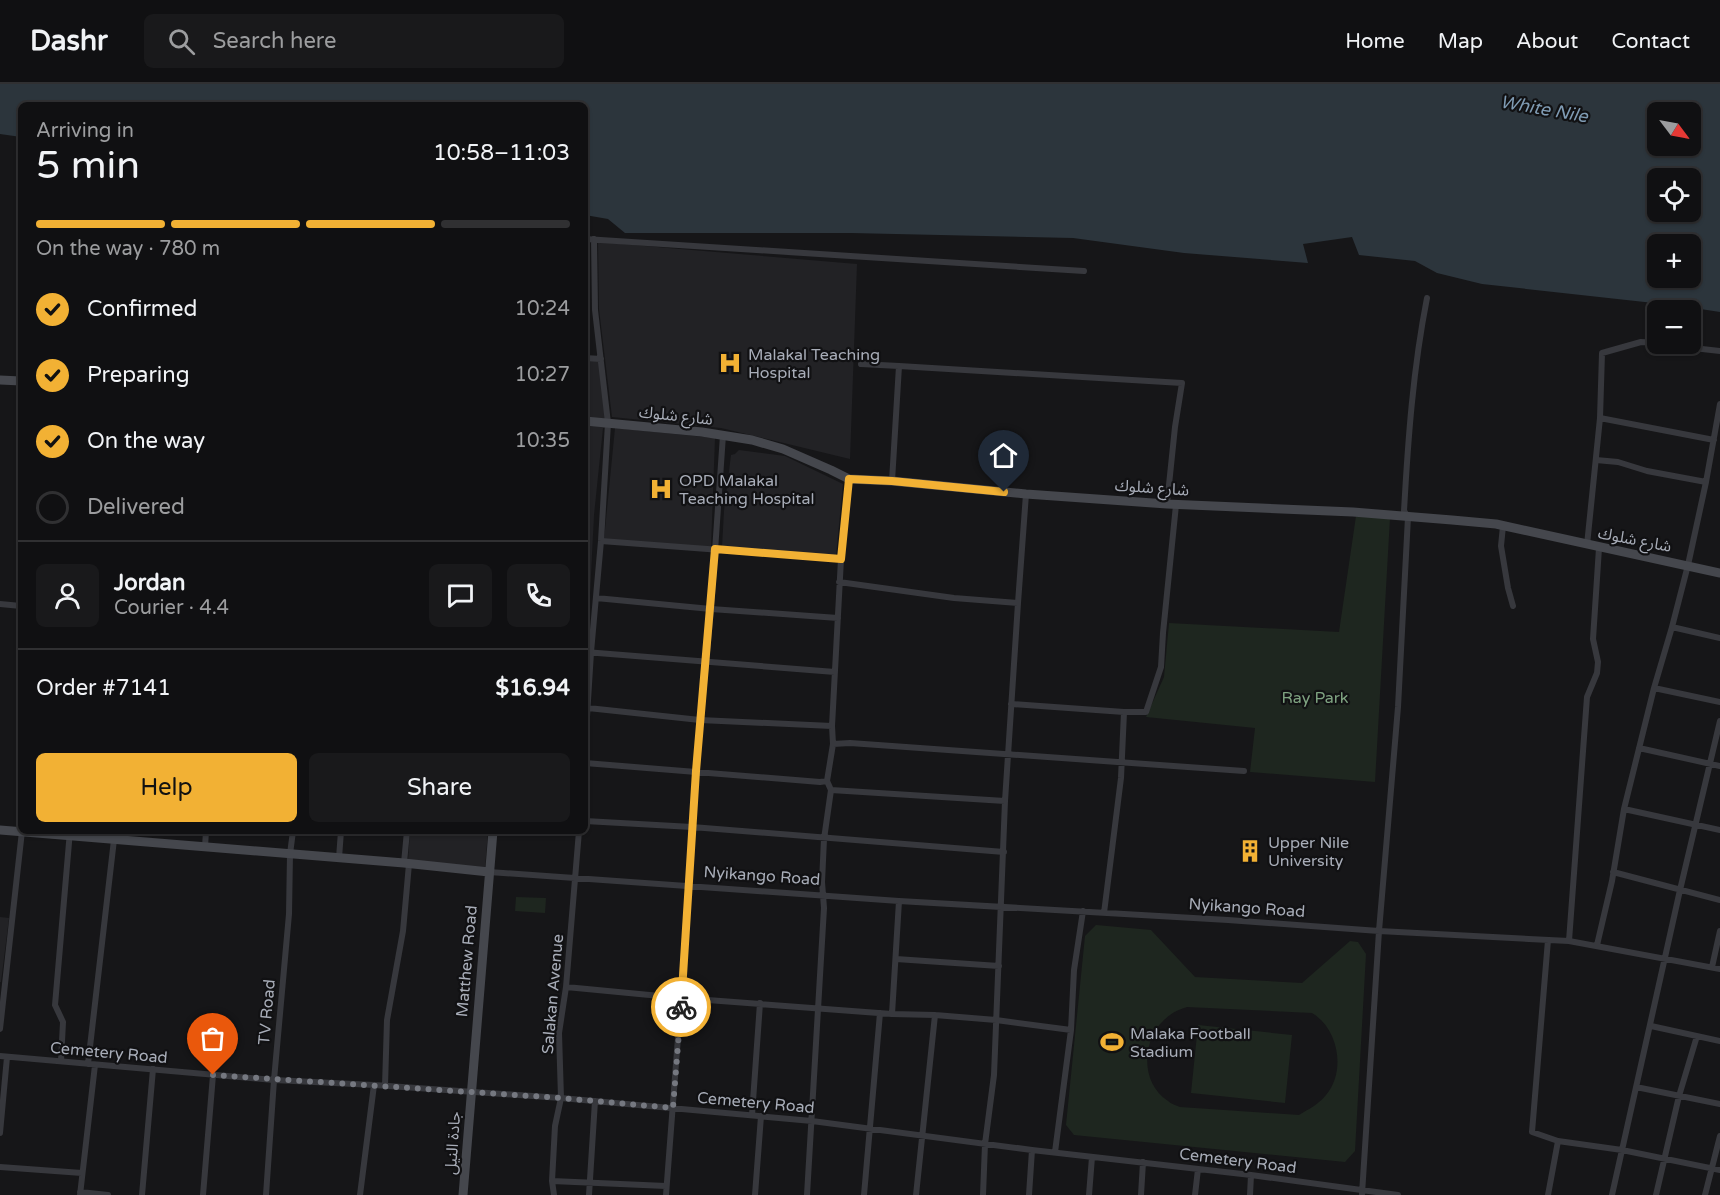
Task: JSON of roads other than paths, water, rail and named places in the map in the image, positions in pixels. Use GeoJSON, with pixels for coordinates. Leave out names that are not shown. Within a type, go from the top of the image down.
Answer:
{"type":"FeatureCollection","features":[{"type":"Feature","properties":{"kind":"street"},"geometry":{"type":"LineString","coordinates":[[588,239],[1084,271]]}},
{"type":"Feature","properties":{"kind":"street"},"geometry":{"type":"LineString","coordinates":[[594,239],[595,310],[608,423],[601,542],[588,652],[588,708],[700,720],[832,726]]}},
{"type":"Feature","properties":{"kind":"street"},"geometry":{"type":"LineString","coordinates":[[1362,1193],[1379,931],[1398,707],[1408,517],[1404,511],[1408,437],[1418,344],[1427,298]]}},
{"type":"Feature","properties":{"kind":"street"},"geometry":{"type":"LineString","coordinates":[[1587,545],[1600,418],[1602,353],[1641,342],[1647,343]]}},
{"type":"Feature","properties":{"kind":"street"},"geometry":{"type":"LineString","coordinates":[[1701,349],[1720,351]]}},
{"type":"Feature","properties":{"kind":"street"},"geometry":{"type":"LineString","coordinates":[[588,358],[601,359]]}},
{"type":"Feature","properties":{"kind":"street"},"geometry":{"type":"LineString","coordinates":[[861,364],[1182,383],[1175,428],[1161,667],[1146,712],[1011,704]]}},
{"type":"Feature","properties":{"kind":"street"},"geometry":{"type":"LineString","coordinates":[[892,481],[898,366]]}},
{"type":"Feature","properties":{"kind":"street"},"geometry":{"type":"LineString","coordinates":[[0,380],[18,381]]}},
{"type":"Feature","properties":{"kind":"street"},"geometry":{"type":"LineString","coordinates":[[1597,945],[1624,809],[1688,565],[1720,404]]}},
{"type":"Feature","properties":{"kind":"street"},"geometry":{"type":"LineString","coordinates":[[1600,418],[1714,440]]}},
{"type":"Feature","properties":{"kind":"street","name":"شارع شلوك"},"geometry":{"type":"LineString","coordinates":[[588,421],[752,440],[783,449],[849,479],[1172,504],[1425,517],[1503,526],[1720,573]]}},
{"type":"Feature","properties":{"kind":"street"},"geometry":{"type":"LineString","coordinates":[[666,1195],[723,435]]}},
{"type":"Feature","properties":{"kind":"street"},"geometry":{"type":"LineString","coordinates":[[1596,460],[1618,462],[1647,471],[1706,482]]}},
{"type":"Feature","properties":{"kind":"street"},"geometry":{"type":"LineString","coordinates":[[807,1195],[824,895],[822,882],[824,839],[831,790],[827,781],[833,744],[839,582],[849,479]]}},
{"type":"Feature","properties":{"kind":"street"},"geometry":{"type":"LineString","coordinates":[[983,1195],[985,1144],[994,1075],[1005,801],[1026,494]]}},
{"type":"Feature","properties":{"kind":"street"},"geometry":{"type":"LineString","coordinates":[[1503,526],[1501,546],[1513,606]]}},
{"type":"Feature","properties":{"kind":"street"},"geometry":{"type":"LineString","coordinates":[[601,542],[841,559]]}},
{"type":"Feature","properties":{"kind":"street"},"geometry":{"type":"LineString","coordinates":[[1569,941],[1587,697],[1597,673],[1598,662],[1593,639],[1599,548]]}},
{"type":"Feature","properties":{"kind":"street"},"geometry":{"type":"LineString","coordinates":[[839,582],[954,598],[1018,603]]}},
{"type":"Feature","properties":{"kind":"street"},"geometry":{"type":"LineString","coordinates":[[596,598],[838,618]]}},
{"type":"Feature","properties":{"kind":"street"},"geometry":{"type":"LineString","coordinates":[[0,604],[18,606]]}},
{"type":"Feature","properties":{"kind":"street"},"geometry":{"type":"LineString","coordinates":[[1672,627],[1720,638]]}},
{"type":"Feature","properties":{"kind":"street"},"geometry":{"type":"LineString","coordinates":[[588,652],[835,672]]}},
{"type":"Feature","properties":{"kind":"street"},"geometry":{"type":"LineString","coordinates":[[1654,688],[1720,702]]}},
{"type":"Feature","properties":{"kind":"street"},"geometry":{"type":"LineString","coordinates":[[1104,913],[1122,762],[1124,712]]}},
{"type":"Feature","properties":{"kind":"street"},"geometry":{"type":"LineString","coordinates":[[1612,1195],[1720,721]]}},
{"type":"Feature","properties":{"kind":"street"},"geometry":{"type":"LineString","coordinates":[[833,744],[850,743],[1008,753],[1244,771]]}},
{"type":"Feature","properties":{"kind":"street"},"geometry":{"type":"LineString","coordinates":[[1639,748],[1720,766]]}},
{"type":"Feature","properties":{"kind":"street"},"geometry":{"type":"LineString","coordinates":[[588,764],[827,781]]}},
{"type":"Feature","properties":{"kind":"street"},"geometry":{"type":"LineString","coordinates":[[831,790],[1005,801]]}},
{"type":"Feature","properties":{"kind":"street"},"geometry":{"type":"LineString","coordinates":[[1624,809],[1720,830]]}},
{"type":"Feature","properties":{"kind":"street"},"geometry":{"type":"LineString","coordinates":[[588,821],[692,827],[1004,852]]}},
{"type":"Feature","properties":{"kind":"street","name":"Nyikango Road"},"geometry":{"type":"LineString","coordinates":[[0,830],[18,831]]}},
{"type":"Feature","properties":{"kind":"street"},"geometry":{"type":"LineString","coordinates":[[0,1029],[22,834]]}},
{"type":"Feature","properties":{"kind":"street"},"geometry":{"type":"LineString","coordinates":[[61,1061],[63,1022],[55,1005],[70,834]]}},
{"type":"Feature","properties":{"kind":"street","name":"Nyikango Road"},"geometry":{"type":"LineString","coordinates":[[92,834],[205,847],[489,872],[899,901],[1569,941],[1720,969]]}},
{"type":"Feature","properties":{"kind":"street"},"geometry":{"type":"LineString","coordinates":[[205,847],[206,834]]}},
{"type":"Feature","properties":{"kind":"street","name":"TV Road"},"geometry":{"type":"LineString","coordinates":[[266,1195],[289,914],[293,834]]}},
{"type":"Feature","properties":{"kind":"street"},"geometry":{"type":"LineString","coordinates":[[339,858],[341,834]]}},
{"type":"Feature","properties":{"kind":"street"},"geometry":{"type":"LineString","coordinates":[[385,1086],[387,1020],[403,931],[407,834]]}},
{"type":"Feature","properties":{"kind":"street","name":"Matthew Road"},"geometry":{"type":"LineString","coordinates":[[471,1092],[493,834]]}},
{"type":"Feature","properties":{"kind":"street","name":"Salakan Avenue"},"geometry":{"type":"LineString","coordinates":[[554,1195],[552,1181],[555,1126],[561,1098],[559,1033],[566,987],[579,834]]}},
{"type":"Feature","properties":{"kind":"street"},"geometry":{"type":"LineString","coordinates":[[108,1195],[80,1194],[115,835]]}},
{"type":"Feature","properties":{"kind":"street"},"geometry":{"type":"LineString","coordinates":[[1613,872],[1720,900]]}},
{"type":"Feature","properties":{"kind":"street"},"geometry":{"type":"LineString","coordinates":[[892,1014],[899,901]]}},
{"type":"Feature","properties":{"kind":"street"},"geometry":{"type":"LineString","coordinates":[[1055,1152],[1071,1030],[1074,970],[1083,911]]}},
{"type":"Feature","properties":{"kind":"street"},"geometry":{"type":"LineString","coordinates":[[1712,967],[1720,931]]}},
{"type":"Feature","properties":{"kind":"street"},"geometry":{"type":"LineString","coordinates":[[1548,940],[1532,1132],[1558,1141],[1622,1150],[1720,1170]]}},
{"type":"Feature","properties":{"kind":"street"},"geometry":{"type":"LineString","coordinates":[[896,959],[999,966]]}},
{"type":"Feature","properties":{"kind":"street"},"geometry":{"type":"LineString","coordinates":[[566,987],[681,998],[996,1020],[1071,1030]]}},
{"type":"Feature","properties":{"kind":"street"},"geometry":{"type":"LineString","coordinates":[[752,1115],[760,1003]]}},
{"type":"Feature","properties":{"kind":"street"},"geometry":{"type":"LineString","coordinates":[[864,1195],[879,1013]]}},
{"type":"Feature","properties":{"kind":"street"},"geometry":{"type":"LineString","coordinates":[[916,1195],[935,1015]]}},
{"type":"Feature","properties":{"kind":"street"},"geometry":{"type":"LineString","coordinates":[[1651,1026],[1720,1041]]}},
{"type":"Feature","properties":{"kind":"street"},"geometry":{"type":"LineString","coordinates":[[1656,1195],[1678,1096],[1697,1036]]}},
{"type":"Feature","properties":{"kind":"street"},"geometry":{"type":"LineString","coordinates":[[0,1133],[4,1057]]}},
{"type":"Feature","properties":{"kind":"street","name":"Cemetery Road"},"geometry":{"type":"LineString","coordinates":[[4,1057],[274,1080],[374,1084],[561,1098],[752,1115],[1251,1175],[1362,1193],[1398,1195]]}},
{"type":"Feature","properties":{"kind":"street"},"geometry":{"type":"LineString","coordinates":[[142,1195],[153,1069]]}},
{"type":"Feature","properties":{"kind":"street"},"geometry":{"type":"LineString","coordinates":[[203,1195],[213,1075]]}},
{"type":"Feature","properties":{"kind":"street"},"geometry":{"type":"LineString","coordinates":[[360,1195],[374,1084]]}},
{"type":"Feature","properties":{"kind":"street"},"geometry":{"type":"LineString","coordinates":[[1636,1087],[1720,1104]]}},
{"type":"Feature","properties":{"kind":"street","name":"جادة النيل"},"geometry":{"type":"LineString","coordinates":[[463,1195],[471,1092]]}},
{"type":"Feature","properties":{"kind":"street"},"geometry":{"type":"LineString","coordinates":[[589,1195],[595,1101]]}},
{"type":"Feature","properties":{"kind":"street"},"geometry":{"type":"LineString","coordinates":[[754,1195],[761,1116]]}},
{"type":"Feature","properties":{"kind":"street"},"geometry":{"type":"LineString","coordinates":[[1705,1195],[1720,1136]]}},
{"type":"Feature","properties":{"kind":"street"},"geometry":{"type":"LineString","coordinates":[[1548,1195],[1558,1141]]}},
{"type":"Feature","properties":{"kind":"street"},"geometry":{"type":"LineString","coordinates":[[1029,1195],[1032,1150]]}},
{"type":"Feature","properties":{"kind":"street"},"geometry":{"type":"LineString","coordinates":[[1089,1195],[1092,1156]]}},
{"type":"Feature","properties":{"kind":"street"},"geometry":{"type":"LineString","coordinates":[[1141,1195],[1143,1162]]}},
{"type":"Feature","properties":{"kind":"street"},"geometry":{"type":"LineString","coordinates":[[0,1167],[82,1173]]}},
{"type":"Feature","properties":{"kind":"street"},"geometry":{"type":"LineString","coordinates":[[1195,1195],[1198,1169]]}},
{"type":"Feature","properties":{"kind":"street"},"geometry":{"type":"LineString","coordinates":[[1250,1195],[1251,1175]]}},
{"type":"Feature","properties":{"kind":"street"},"geometry":{"type":"LineString","coordinates":[[552,1181],[666,1186]]}},
{"type":"Feature","properties":{"kind":"water","name":"White Nile"},"geometry":{"type":"Polygon","coordinates":[[[0,84],[1720,84],[1720,312],[1701,309],[1701,300],[1647,300],[1647,302],[1482,284],[1437,273],[1415,261],[1359,255],[1352,237],[1303,244],[1308,263],[1184,253],[1073,238],[851,233],[625,233],[608,219],[588,216],[588,102],[18,102],[18,137],[0,134],[0,84]]]}},
{"type":"Feature","properties":{"kind":"place","name":"Malakal Teaching Hospital"},"geometry":{"type":"Point","coordinates":[730,363]}},
{"type":"Feature","properties":{"kind":"place","name":"OPD Malakal Teaching Hospital"},"geometry":{"type":"Point","coordinates":[661,489]}},
{"type":"Feature","properties":{"kind":"place","name":"Upper Nile University"},"geometry":{"type":"Point","coordinates":[1250,851]}},
{"type":"Feature","properties":{"kind":"place","name":"Malaka Football Stadium"},"geometry":{"type":"Point","coordinates":[1112,1042]}},
{"type":"Feature","properties":{"kind":"park label","name":"Ray Park"},"geometry":{"type":"Point","coordinates":[1315,697]}}]}
